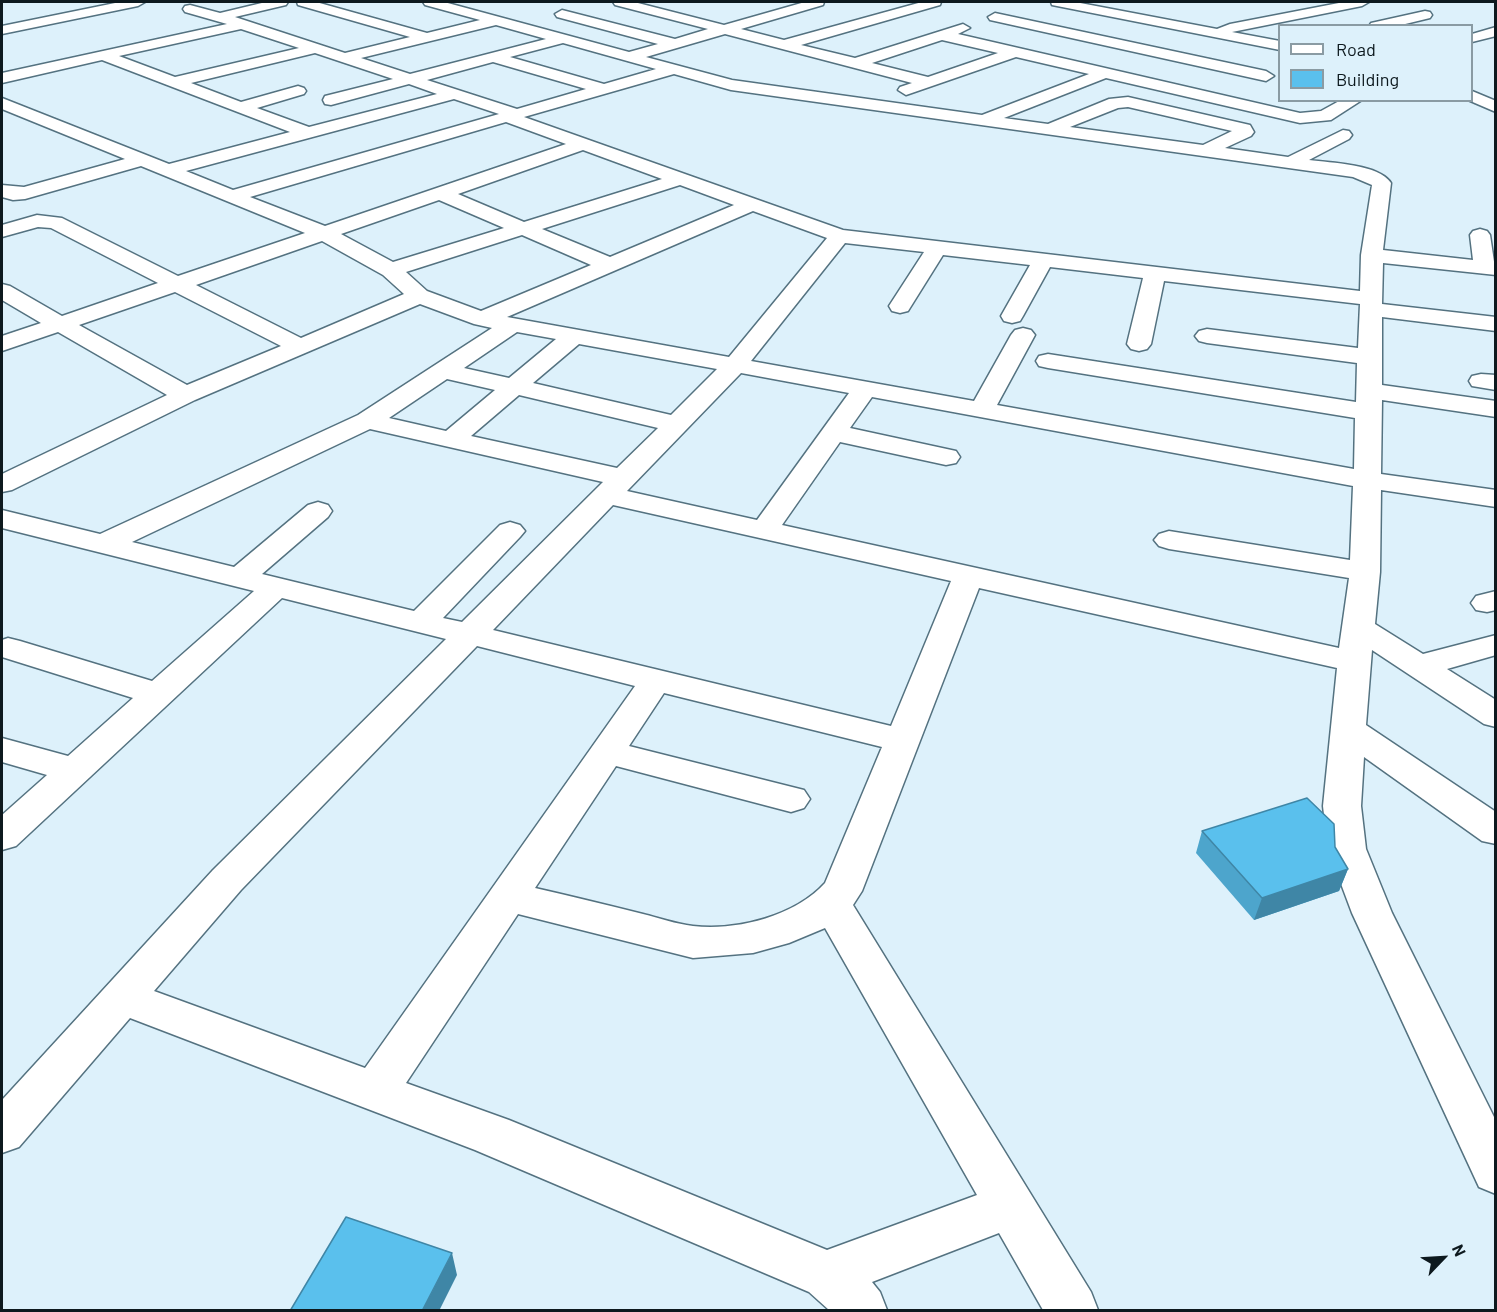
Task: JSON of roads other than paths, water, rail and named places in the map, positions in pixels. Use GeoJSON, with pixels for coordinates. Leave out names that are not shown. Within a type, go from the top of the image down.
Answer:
{"type":"FeatureCollection","features":[{"type":"Feature","properties":{"kind":"street"},"geometry":{"type":"LineString","coordinates":[[2,30],[138,2]]}},
{"type":"Feature","properties":{"kind":"street"},"geometry":{"type":"LineString","coordinates":[[220,17],[281,2]]}},
{"type":"Feature","properties":{"kind":"street"},"geometry":{"type":"LineString","coordinates":[[303,2],[496,56],[603,89]]}},
{"type":"Feature","properties":{"kind":"street"},"geometry":{"type":"LineString","coordinates":[[430,2],[538,22],[675,43]]}},
{"type":"Feature","properties":{"kind":"street"},"geometry":{"type":"LineString","coordinates":[[620,2],[928,82]]}},
{"type":"Feature","properties":{"kind":"street"},"geometry":{"type":"LineString","coordinates":[[673,2],[689,5]]}},
{"type":"Feature","properties":{"kind":"street"},"geometry":{"type":"LineString","coordinates":[[762,2],[793,9]]}},
{"type":"Feature","properties":{"kind":"street"},"geometry":{"type":"LineString","coordinates":[[629,57],[818,2]]}},
{"type":"Feature","properties":{"kind":"street"},"geometry":{"type":"LineString","coordinates":[[786,45],[935,2]]}},
{"type":"Feature","properties":{"kind":"street"},"geometry":{"type":"LineString","coordinates":[[1058,2],[1224,31],[1278,38]]}},
{"type":"Feature","properties":{"kind":"street"},"geometry":{"type":"LineString","coordinates":[[1097,2],[1278,46]]}},
{"type":"Feature","properties":{"kind":"street"},"geometry":{"type":"LineString","coordinates":[[1224,31],[1362,2]]}},
{"type":"Feature","properties":{"kind":"street"},"geometry":{"type":"LineString","coordinates":[[1275,4],[1338,20]]}},
{"type":"Feature","properties":{"kind":"street"},"geometry":{"type":"LineString","coordinates":[[344,58],[430,37],[538,22],[591,6]]}},
{"type":"Feature","properties":{"kind":"street"},"geometry":{"type":"LineString","coordinates":[[856,63],[1024,8]]}},
{"type":"Feature","properties":{"kind":"street"},"geometry":{"type":"LineString","coordinates":[[44,9],[66,16]]}},
{"type":"Feature","properties":{"kind":"street"},"geometry":{"type":"LineString","coordinates":[[190,9],[457,95],[584,144],[840,236],[1155,273],[1496,324]]}},
{"type":"Feature","properties":{"kind":"street"},"geometry":{"type":"LineString","coordinates":[[1385,24],[1425,15]]}},
{"type":"Feature","properties":{"kind":"street"},"geometry":{"type":"LineString","coordinates":[[984,21],[1101,40],[1202,62],[1225,56],[1266,76]]}},
{"type":"Feature","properties":{"kind":"street"},"geometry":{"type":"LineString","coordinates":[[331,100],[496,56],[538,22]]}},
{"type":"Feature","properties":{"kind":"street"},"geometry":{"type":"LineString","coordinates":[[538,22],[629,57],[686,64],[731,85],[1356,172],[1382,183],[1372,255],[1365,572],[1354,662],[1342,806],[1347,849],[1372,913],[1496,1172]]}},
{"type":"Feature","properties":{"kind":"street"},"geometry":{"type":"LineString","coordinates":[[2,78],[241,25]]}},
{"type":"Feature","properties":{"kind":"street"},"geometry":{"type":"LineString","coordinates":[[1473,38],[1496,31]]}},
{"type":"Feature","properties":{"kind":"street"},"geometry":{"type":"LineString","coordinates":[[231,196],[686,64],[703,35]]}},
{"type":"Feature","properties":{"kind":"street"},"geometry":{"type":"LineString","coordinates":[[941,35],[1300,117],[1326,116],[1350,102]]}},
{"type":"Feature","properties":{"kind":"street"},"geometry":{"type":"LineString","coordinates":[[124,36],[148,46]]}},
{"type":"Feature","properties":{"kind":"street"},"geometry":{"type":"LineString","coordinates":[[1047,60],[1101,40]]}},
{"type":"Feature","properties":{"kind":"street"},"geometry":{"type":"LineString","coordinates":[[1180,91],[1202,80],[1225,56],[1248,40]]}},
{"type":"Feature","properties":{"kind":"street"},"geometry":{"type":"LineString","coordinates":[[175,82],[315,48]]}},
{"type":"Feature","properties":{"kind":"street"},"geometry":{"type":"LineString","coordinates":[[1072,51],[1202,80]]}},
{"type":"Feature","properties":{"kind":"street"},"geometry":{"type":"LineString","coordinates":[[864,104],[1015,52]]}},
{"type":"Feature","properties":{"kind":"street"},"geometry":{"type":"LineString","coordinates":[[104,56],[309,133]]}},
{"type":"Feature","properties":{"kind":"street"},"geometry":{"type":"LineString","coordinates":[[806,65],[836,57]]}},
{"type":"Feature","properties":{"kind":"street"},"geometry":{"type":"LineString","coordinates":[[513,81],[545,72]]}},
{"type":"Feature","properties":{"kind":"street"},"geometry":{"type":"LineString","coordinates":[[731,85],[775,73]]}},
{"type":"Feature","properties":{"kind":"street"},"geometry":{"type":"LineString","coordinates":[[984,120],[1105,73]]}},
{"type":"Feature","properties":{"kind":"street"},"geometry":{"type":"LineString","coordinates":[[807,96],[846,84]]}},
{"type":"Feature","properties":{"kind":"street"},"geometry":{"type":"LineString","coordinates":[[1473,84],[1496,92]]}},
{"type":"Feature","properties":{"kind":"street"},"geometry":{"type":"LineString","coordinates":[[167,170],[491,87]]}},
{"type":"Feature","properties":{"kind":"street"},"geometry":{"type":"LineString","coordinates":[[240,107],[297,91]]}},
{"type":"Feature","properties":{"kind":"street"},"geometry":{"type":"LineString","coordinates":[[1473,96],[1496,107]]}},
{"type":"Feature","properties":{"kind":"street"},"geometry":{"type":"LineString","coordinates":[[1048,129],[1120,102],[1244,129],[1245,132],[1206,151]]}},
{"type":"Feature","properties":{"kind":"street"},"geometry":{"type":"LineString","coordinates":[[2,103],[322,233],[391,270],[419,296],[482,319],[1367,480],[1496,499]]}},
{"type":"Feature","properties":{"kind":"street"},"geometry":{"type":"LineString","coordinates":[[1290,163],[1343,135]]}},
{"type":"Feature","properties":{"kind":"street"},"geometry":{"type":"LineString","coordinates":[[2,344],[584,144]]}},
{"type":"Feature","properties":{"kind":"street"},"geometry":{"type":"LineString","coordinates":[[2,190],[13,194],[25,193],[142,160]]}},
{"type":"Feature","properties":{"kind":"street"},"geometry":{"type":"LineString","coordinates":[[391,270],[681,179]]}},
{"type":"Feature","properties":{"kind":"street"},"geometry":{"type":"LineString","coordinates":[[439,193],[610,265]]}},
{"type":"Feature","properties":{"kind":"street"},"geometry":{"type":"LineString","coordinates":[[482,319],[752,205]]}},
{"type":"Feature","properties":{"kind":"street"},"geometry":{"type":"LineString","coordinates":[[2,231],[37,221],[55,222],[301,346]]}},
{"type":"Feature","properties":{"kind":"street"},"geometry":{"type":"LineString","coordinates":[[2,1132],[227,879],[735,365],[840,236]]}},
{"type":"Feature","properties":{"kind":"street"},"geometry":{"type":"LineString","coordinates":[[1372,255],[1490,269],[1480,236]]}},
{"type":"Feature","properties":{"kind":"street"},"geometry":{"type":"LineString","coordinates":[[900,306],[937,248]]}},
{"type":"Feature","properties":{"kind":"street"},"geometry":{"type":"LineString","coordinates":[[982,410],[1043,260]]}},
{"type":"Feature","properties":{"kind":"street"},"geometry":{"type":"LineString","coordinates":[[1139,345],[1155,273]]}},
{"type":"Feature","properties":{"kind":"street"},"geometry":{"type":"LineString","coordinates":[[2,484],[186,395],[419,296]]}},
{"type":"Feature","properties":{"kind":"street"},"geometry":{"type":"LineString","coordinates":[[5,297],[59,324],[186,395]]}},
{"type":"Feature","properties":{"kind":"street"},"geometry":{"type":"LineString","coordinates":[[103,544],[367,421],[512,325]]}},
{"type":"Feature","properties":{"kind":"street"},"geometry":{"type":"LineString","coordinates":[[452,439],[574,336]]}},
{"type":"Feature","properties":{"kind":"street"},"geometry":{"type":"LineString","coordinates":[[1207,336],[1370,357]]}},
{"type":"Feature","properties":{"kind":"street"},"geometry":{"type":"LineString","coordinates":[[1048,361],[1369,401],[1496,409]]}},
{"type":"Feature","properties":{"kind":"street"},"geometry":{"type":"LineString","coordinates":[[445,371],[677,424]]}},
{"type":"Feature","properties":{"kind":"street"},"geometry":{"type":"LineString","coordinates":[[764,530],[866,389]]}},
{"type":"Feature","properties":{"kind":"street"},"geometry":{"type":"LineString","coordinates":[[367,421],[452,439],[764,530],[1354,662]]}},
{"type":"Feature","properties":{"kind":"street"},"geometry":{"type":"LineString","coordinates":[[834,433],[946,457]]}},
{"type":"Feature","properties":{"kind":"street"},"geometry":{"type":"LineString","coordinates":[[240,578],[318,511]]}},
{"type":"Feature","properties":{"kind":"street"},"geometry":{"type":"LineString","coordinates":[[2,519],[903,741]]}},
{"type":"Feature","properties":{"kind":"street"},"geometry":{"type":"LineString","coordinates":[[420,622],[510,531]]}},
{"type":"Feature","properties":{"kind":"street"},"geometry":{"type":"LineString","coordinates":[[1169,540],[1365,572]]}},
{"type":"Feature","properties":{"kind":"street"},"geometry":{"type":"LineString","coordinates":[[508,896],[693,942],[716,942],[777,931],[814,916],[832,905],[842,891],[968,577]]}},
{"type":"Feature","properties":{"kind":"street"},"geometry":{"type":"LineString","coordinates":[[2,836],[277,586]]}},
{"type":"Feature","properties":{"kind":"street"},"geometry":{"type":"LineString","coordinates":[[1358,627],[1491,708]]}},
{"type":"Feature","properties":{"kind":"street"},"geometry":{"type":"LineString","coordinates":[[1419,666],[1496,645]]}},
{"type":"Feature","properties":{"kind":"street"},"geometry":{"type":"LineString","coordinates":[[8,648],[158,694]]}},
{"type":"Feature","properties":{"kind":"street"},"geometry":{"type":"LineString","coordinates":[[374,1092],[656,680]]}},
{"type":"Feature","properties":{"kind":"street"},"geometry":{"type":"LineString","coordinates":[[1348,729],[1496,831]]}},
{"type":"Feature","properties":{"kind":"street"},"geometry":{"type":"LineString","coordinates":[[2,750],[74,770]]}},
{"type":"Feature","properties":{"kind":"street"},"geometry":{"type":"LineString","coordinates":[[607,753],[790,799]]}},
{"type":"Feature","properties":{"kind":"street"},"geometry":{"type":"LineString","coordinates":[[832,905],[1072,1311]]}},
{"type":"Feature","properties":{"kind":"street"},"geometry":{"type":"LineString","coordinates":[[121,998],[492,1135],[827,1275],[851,1296],[861,1311]]}},
{"type":"Feature","properties":{"kind":"street"},"geometry":{"type":"LineString","coordinates":[[827,1275],[1010,1206]]}}]}
